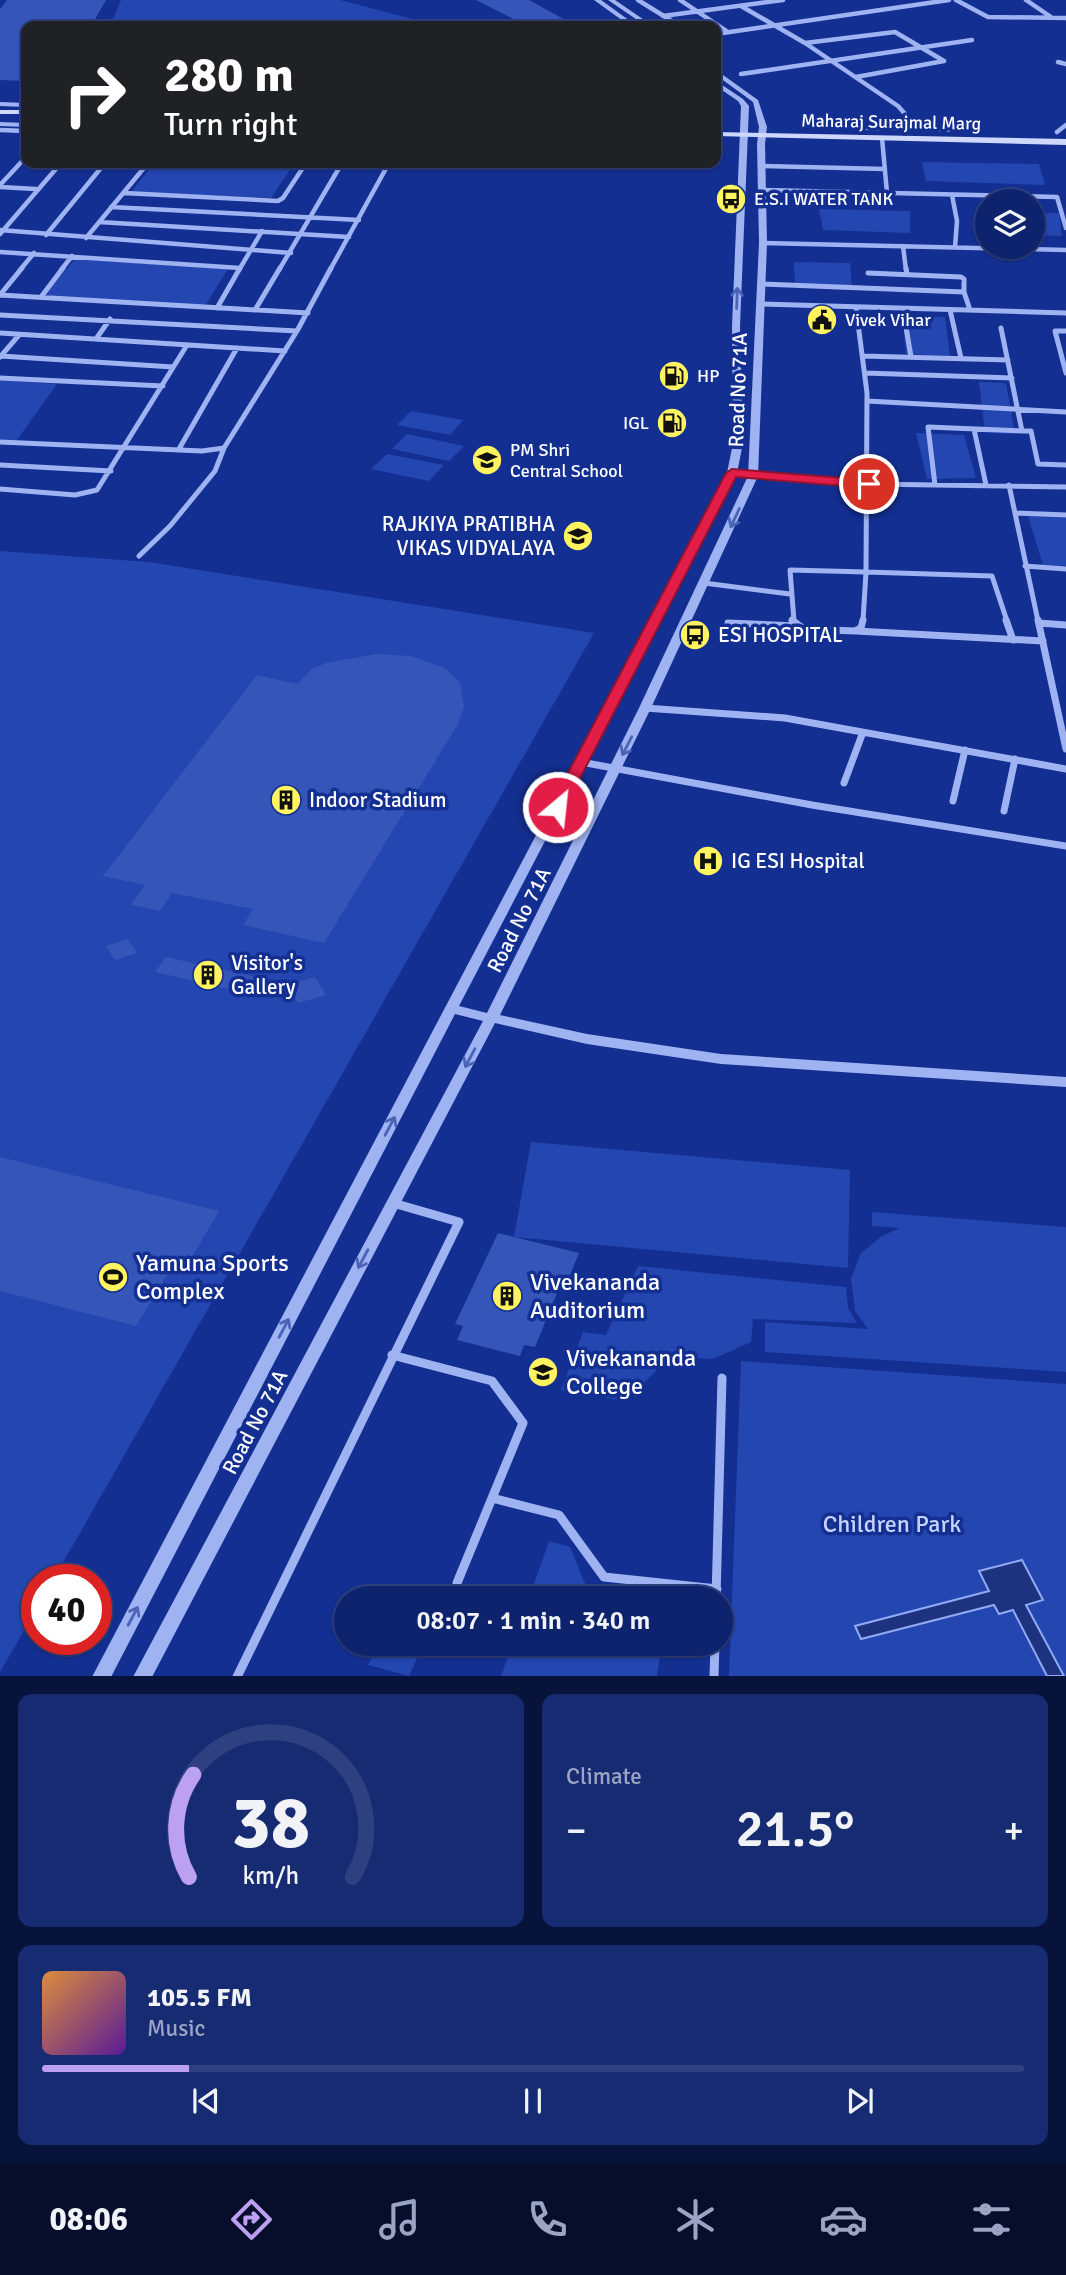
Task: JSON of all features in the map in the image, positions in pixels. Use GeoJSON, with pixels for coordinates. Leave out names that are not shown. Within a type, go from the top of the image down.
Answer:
{"type":"FeatureCollection","features":[{"type":"Feature","properties":{"kind":"main road"},"geometry":{"type":"LineString","coordinates":[[0,112],[21,112]]}},
{"type":"Feature","properties":{"kind":"main road"},"geometry":{"type":"LineString","coordinates":[[0,119],[21,121]]}},
{"type":"Feature","properties":{"kind":"main road","name":"Maharaj Surajmal Marg"},"geometry":{"type":"LineString","coordinates":[[721,127],[743,131]]}},
{"type":"Feature","properties":{"kind":"main road"},"geometry":{"type":"LineString","coordinates":[[762,131],[911,128],[1062,133]]}},
{"type":"Feature","properties":{"kind":"main road","name":"Maharaj Surajmal Marg"},"geometry":{"type":"LineString","coordinates":[[721,133],[762,131],[883,138],[1066,142]]}},
{"type":"Feature","properties":{"kind":"street"},"geometry":{"type":"LineString","coordinates":[[597,0],[627,21]]}},
{"type":"Feature","properties":{"kind":"street"},"geometry":{"type":"LineString","coordinates":[[611,0],[642,21]]}},
{"type":"Feature","properties":{"kind":"street"},"geometry":{"type":"LineString","coordinates":[[638,0],[672,21]]}},
{"type":"Feature","properties":{"kind":"street"},"geometry":{"type":"LineString","coordinates":[[680,0],[712,21]]}},
{"type":"Feature","properties":{"kind":"street"},"geometry":{"type":"LineString","coordinates":[[663,16],[783,0]]}},
{"type":"Feature","properties":{"kind":"street"},"geometry":{"type":"LineString","coordinates":[[721,33],[949,0]]}},
{"type":"Feature","properties":{"kind":"street"},"geometry":{"type":"LineString","coordinates":[[957,0],[976,13],[988,17],[1066,18]]}},
{"type":"Feature","properties":{"kind":"street"},"geometry":{"type":"LineString","coordinates":[[1026,0],[1052,18]]}},
{"type":"Feature","properties":{"kind":"street"},"geometry":{"type":"LineString","coordinates":[[741,6],[805,43],[903,110],[911,128]]}},
{"type":"Feature","properties":{"kind":"street"},"geometry":{"type":"LineString","coordinates":[[721,27],[728,32]]}},
{"type":"Feature","properties":{"kind":"street"},"geometry":{"type":"LineString","coordinates":[[805,43],[891,31],[899,33],[944,62],[856,77]]}},
{"type":"Feature","properties":{"kind":"street"},"geometry":{"type":"LineString","coordinates":[[741,74],[972,40]]}},
{"type":"Feature","properties":{"kind":"street"},"geometry":{"type":"LineString","coordinates":[[1058,62],[1066,64]]}},
{"type":"Feature","properties":{"kind":"street","name":"Road No 71A"},"geometry":{"type":"LineString","coordinates":[[142,1676],[491,1019],[645,708],[753,476],[763,243],[762,131],[756,101],[721,76]]}},
{"type":"Feature","properties":{"kind":"street","name":"Road No 71A"},"geometry":{"type":"LineString","coordinates":[[101,1676],[732,473],[738,443],[736,326],[745,106],[741,100],[721,86]]}},
{"type":"Feature","properties":{"kind":"street"},"geometry":{"type":"LineString","coordinates":[[0,104],[21,105]]}},
{"type":"Feature","properties":{"kind":"street"},"geometry":{"type":"LineString","coordinates":[[2,128],[21,123]]}},
{"type":"Feature","properties":{"kind":"street"},"geometry":{"type":"LineString","coordinates":[[1062,133],[1066,125]]}},
{"type":"Feature","properties":{"kind":"street"},"geometry":{"type":"LineString","coordinates":[[2,128],[21,130]]}},
{"type":"Feature","properties":{"kind":"street"},"geometry":{"type":"LineString","coordinates":[[0,136],[2,128]]}},
{"type":"Feature","properties":{"kind":"street"},"geometry":{"type":"LineString","coordinates":[[883,138],[887,193]]}},
{"type":"Feature","properties":{"kind":"street"},"geometry":{"type":"LineString","coordinates":[[0,186],[21,163]]}},
{"type":"Feature","properties":{"kind":"street"},"geometry":{"type":"LineString","coordinates":[[763,166],[885,169]]}},
{"type":"Feature","properties":{"kind":"street"},"geometry":{"type":"LineString","coordinates":[[1,232],[56,168]]}},
{"type":"Feature","properties":{"kind":"street"},"geometry":{"type":"LineString","coordinates":[[46,235],[101,168]]}},
{"type":"Feature","properties":{"kind":"street"},"geometry":{"type":"LineString","coordinates":[[86,238],[144,168]]}},
{"type":"Feature","properties":{"kind":"street"},"geometry":{"type":"LineString","coordinates":[[124,192],[278,201],[282,200],[302,168]]}},
{"type":"Feature","properties":{"kind":"street"},"geometry":{"type":"LineString","coordinates":[[255,310],[339,168]]}},
{"type":"Feature","properties":{"kind":"street"},"geometry":{"type":"LineString","coordinates":[[139,556],[170,526],[215,471],[224,448],[297,331],[386,168]]}},
{"type":"Feature","properties":{"kind":"street"},"geometry":{"type":"LineString","coordinates":[[0,186],[36,189]]}},
{"type":"Feature","properties":{"kind":"street"},"geometry":{"type":"LineString","coordinates":[[763,190],[1058,197],[1066,228]]}},
{"type":"Feature","properties":{"kind":"street"},"geometry":{"type":"LineString","coordinates":[[952,195],[957,221],[955,247]]}},
{"type":"Feature","properties":{"kind":"street"},"geometry":{"type":"LineString","coordinates":[[111,207],[359,219]]}},
{"type":"Feature","properties":{"kind":"street"},"geometry":{"type":"LineString","coordinates":[[99,222],[349,237]]}},
{"type":"Feature","properties":{"kind":"street"},"geometry":{"type":"LineString","coordinates":[[217,308],[262,231]]}},
{"type":"Feature","properties":{"kind":"street"},"geometry":{"type":"LineString","coordinates":[[1,232],[290,253]]}},
{"type":"Feature","properties":{"kind":"street"},"geometry":{"type":"LineString","coordinates":[[763,243],[1066,250]]}},
{"type":"Feature","properties":{"kind":"street"},"geometry":{"type":"LineString","coordinates":[[903,246],[907,274]]}},
{"type":"Feature","properties":{"kind":"street"},"geometry":{"type":"LineString","coordinates":[[0,251],[240,268]]}},
{"type":"Feature","properties":{"kind":"street"},"geometry":{"type":"LineString","coordinates":[[0,295],[34,253]]}},
{"type":"Feature","properties":{"kind":"street"},"geometry":{"type":"LineString","coordinates":[[41,297],[72,256]]}},
{"type":"Feature","properties":{"kind":"street"},"geometry":{"type":"LineString","coordinates":[[868,273],[961,276],[970,310]]}},
{"type":"Feature","properties":{"kind":"street"},"geometry":{"type":"LineString","coordinates":[[761,284],[964,292]]}},
{"type":"Feature","properties":{"kind":"street"},"geometry":{"type":"LineString","coordinates":[[0,295],[307,313]]}},
{"type":"Feature","properties":{"kind":"street"},"geometry":{"type":"LineString","coordinates":[[96,339],[125,303]]}},
{"type":"Feature","properties":{"kind":"street"},"geometry":{"type":"LineString","coordinates":[[761,304],[1066,313]]}},
{"type":"Feature","properties":{"kind":"street"},"geometry":{"type":"LineString","coordinates":[[855,631],[861,628],[866,611],[869,484],[865,373],[856,308]]}},
{"type":"Feature","properties":{"kind":"street"},"geometry":{"type":"LineString","coordinates":[[903,309],[911,357]]}},
{"type":"Feature","properties":{"kind":"street"},"geometry":{"type":"LineString","coordinates":[[950,310],[961,358]]}},
{"type":"Feature","properties":{"kind":"street"},"geometry":{"type":"LineString","coordinates":[[0,315],[297,331]]}},
{"type":"Feature","properties":{"kind":"street"},"geometry":{"type":"LineString","coordinates":[[1001,328],[1022,431]]}},
{"type":"Feature","properties":{"kind":"street"},"geometry":{"type":"LineString","coordinates":[[1066,331],[1055,331],[1066,373]]}},
{"type":"Feature","properties":{"kind":"street"},"geometry":{"type":"LineString","coordinates":[[0,333],[285,351]]}},
{"type":"Feature","properties":{"kind":"street"},"geometry":{"type":"LineString","coordinates":[[1,357],[19,335]]}},
{"type":"Feature","properties":{"kind":"street"},"geometry":{"type":"LineString","coordinates":[[0,489],[75,495],[94,492],[111,471],[187,345]]}},
{"type":"Feature","properties":{"kind":"street"},"geometry":{"type":"LineString","coordinates":[[179,449],[237,348]]}},
{"type":"Feature","properties":{"kind":"street"},"geometry":{"type":"LineString","coordinates":[[863,356],[1008,360]]}},
{"type":"Feature","properties":{"kind":"street"},"geometry":{"type":"LineString","coordinates":[[1,357],[173,367]]}},
{"type":"Feature","properties":{"kind":"street"},"geometry":{"type":"LineString","coordinates":[[865,373],[1012,379]]}},
{"type":"Feature","properties":{"kind":"street"},"geometry":{"type":"LineString","coordinates":[[0,377],[163,386]]}},
{"type":"Feature","properties":{"kind":"street"},"geometry":{"type":"LineString","coordinates":[[867,401],[1066,412]]}},
{"type":"Feature","properties":{"kind":"street"},"geometry":{"type":"LineString","coordinates":[[935,485],[928,427],[1031,431],[1038,464],[1066,465]]}},
{"type":"Feature","properties":{"kind":"street"},"geometry":{"type":"LineString","coordinates":[[974,429],[986,485]]}},
{"type":"Feature","properties":{"kind":"street"},"geometry":{"type":"LineString","coordinates":[[0,442],[215,451],[224,448]]}},
{"type":"Feature","properties":{"kind":"street"},"geometry":{"type":"LineString","coordinates":[[0,465],[111,471]]}},
{"type":"Feature","properties":{"kind":"street"},"geometry":{"type":"LineString","coordinates":[[732,473],[869,484],[1066,487]]}},
{"type":"Feature","properties":{"kind":"street"},"geometry":{"type":"LineString","coordinates":[[1009,485],[1066,749]]}},
{"type":"Feature","properties":{"kind":"street"},"geometry":{"type":"LineString","coordinates":[[1015,513],[1066,515]]}},
{"type":"Feature","properties":{"kind":"street"},"geometry":{"type":"LineString","coordinates":[[1025,566],[1066,569]]}},
{"type":"Feature","properties":{"kind":"street"},"geometry":{"type":"LineString","coordinates":[[797,626],[792,620],[790,570],[992,576],[1013,640]]}},
{"type":"Feature","properties":{"kind":"street"},"geometry":{"type":"LineString","coordinates":[[704,583],[790,594]]}},
{"type":"Feature","properties":{"kind":"street"},"geometry":{"type":"LineString","coordinates":[[727,623],[797,626],[819,631],[1043,641]]}},
{"type":"Feature","properties":{"kind":"street"},"geometry":{"type":"LineString","coordinates":[[1039,623],[1066,625]]}},
{"type":"Feature","properties":{"kind":"street"},"geometry":{"type":"LineString","coordinates":[[645,708],[785,718],[1066,769]]}},
{"type":"Feature","properties":{"kind":"street"},"geometry":{"type":"LineString","coordinates":[[844,783],[863,732]]}},
{"type":"Feature","properties":{"kind":"street"},"geometry":{"type":"LineString","coordinates":[[953,801],[965,750]]}},
{"type":"Feature","properties":{"kind":"street"},"geometry":{"type":"LineString","coordinates":[[1004,811],[1015,759]]}},
{"type":"Feature","properties":{"kind":"street"},"geometry":{"type":"LineString","coordinates":[[581,762],[1066,846]]}},
{"type":"Feature","properties":{"kind":"street"},"geometry":{"type":"LineString","coordinates":[[451,1009],[611,1044],[721,1059],[1066,1082]]}},
{"type":"Feature","properties":{"kind":"street"},"geometry":{"type":"LineString","coordinates":[[237,1676],[459,1222],[393,1202]]}},
{"type":"Feature","properties":{"kind":"street"},"geometry":{"type":"LineString","coordinates":[[392,1355],[492,1381],[523,1423],[457,1583]]}},
{"type":"Feature","properties":{"kind":"street"},"geometry":{"type":"LineString","coordinates":[[716,1586],[722,1378]]}},
{"type":"Feature","properties":{"kind":"street"},"geometry":{"type":"LineString","coordinates":[[492,1498],[559,1515],[604,1577],[667,1586]]}},
{"type":"Feature","properties":{"kind":"street"},"geometry":{"type":"LineString","coordinates":[[714,1676],[715,1656]]}},
{"type":"Feature","properties":{"kind":"green space"},"geometry":{"type":"Polygon","coordinates":[[[121,0],[340,0],[420,21],[112,21],[121,0]]]}},
{"type":"Feature","properties":{"kind":"green space"},"geometry":{"type":"Polygon","coordinates":[[[922,162],[1039,164],[1045,185],[926,181],[922,162]]]}},
{"type":"Feature","properties":{"kind":"green space"},"geometry":{"type":"Polygon","coordinates":[[[150,168],[291,168],[271,198],[131,192],[150,168]]]}},
{"type":"Feature","properties":{"kind":"green space"},"geometry":{"type":"Polygon","coordinates":[[[819,209],[910,211],[910,233],[823,230],[819,209]]]}},
{"type":"Feature","properties":{"kind":"green space"},"geometry":{"type":"Polygon","coordinates":[[[1045,213],[1059,213],[1062,236],[1045,235],[1045,213]]]}},
{"type":"Feature","properties":{"kind":"green space"},"geometry":{"type":"Polygon","coordinates":[[[75,259],[228,269],[205,306],[44,295],[75,259]]]}},
{"type":"Feature","properties":{"kind":"green space"},"geometry":{"type":"Polygon","coordinates":[[[794,262],[850,263],[852,287],[795,285],[794,262]]]}},
{"type":"Feature","properties":{"kind":"green space"},"geometry":{"type":"Polygon","coordinates":[[[902,315],[945,317],[950,356],[906,354],[902,315]]]}},
{"type":"Feature","properties":{"kind":"green space"},"geometry":{"type":"Polygon","coordinates":[[[0,380],[57,384],[14,444],[0,442],[0,380]]]}},
{"type":"Feature","properties":{"kind":"green space"},"geometry":{"type":"Polygon","coordinates":[[[979,382],[1006,383],[1015,434],[985,433],[979,382]]]}},
{"type":"Feature","properties":{"kind":"green space"},"geometry":{"type":"Polygon","coordinates":[[[411,411],[463,420],[450,435],[397,425],[411,411]]]}},
{"type":"Feature","properties":{"kind":"green space"},"geometry":{"type":"Polygon","coordinates":[[[916,433],[964,435],[976,478],[927,479],[916,433]]]}},
{"type":"Feature","properties":{"kind":"green space"},"geometry":{"type":"Polygon","coordinates":[[[407,434],[464,446],[449,461],[392,449],[407,434]]]}},
{"type":"Feature","properties":{"kind":"green space"},"geometry":{"type":"Polygon","coordinates":[[[387,454],[444,465],[429,481],[371,469],[387,454]]]}},
{"type":"Feature","properties":{"kind":"green space"},"geometry":{"type":"Polygon","coordinates":[[[1028,516],[1066,518],[1066,566],[1043,565],[1028,516]]]}},
{"type":"Feature","properties":{"kind":"green space","name":"Yamuna Sports Complex"},"geometry":{"type":"Polygon","coordinates":[[[0,551],[149,562],[594,633],[62,1564],[21,1564],[21,1636],[0,1672],[0,551]]]}},
{"type":"Feature","properties":{"kind":"green space"},"geometry":{"type":"Polygon","coordinates":[[[531,1142],[850,1170],[848,1268],[514,1237],[531,1142]]]}},
{"type":"Feature","properties":{"kind":"green space"},"geometry":{"type":"Polygon","coordinates":[[[872,1212],[1066,1227],[1066,1372],[765,1352],[765,1322],[868,1329],[855,1311],[851,1279],[861,1253],[882,1236],[900,1228],[872,1226],[872,1212]]]}},
{"type":"Feature","properties":{"kind":"green space"},"geometry":{"type":"Polygon","coordinates":[[[638,1266],[846,1287],[848,1308],[857,1323],[753,1319],[751,1342],[713,1359],[670,1357],[625,1401],[561,1390],[583,1332],[606,1335],[638,1266]]]}},
{"type":"Feature","properties":{"kind":"green space","name":"Children Park"},"geometry":{"type":"Polygon","coordinates":[[[741,1361],[1066,1384],[1066,1676],[729,1676],[730,1656],[733,1656],[732,1586],[741,1361]]]}},
{"type":"Feature","properties":{"kind":"green space"},"geometry":{"type":"Polygon","coordinates":[[[549,1541],[570,1547],[586,1586],[533,1586],[549,1541]]]}},
{"type":"Feature","properties":{"kind":"green space"},"geometry":{"type":"Polygon","coordinates":[[[372,1656],[418,1656],[409,1676],[368,1665],[372,1656]]]}},
{"type":"Feature","properties":{"kind":"green space"},"geometry":{"type":"Polygon","coordinates":[[[508,1656],[660,1656],[657,1676],[501,1676],[508,1656]]]}},
{"type":"Feature","properties":{"kind":"shaded area"},"geometry":{"type":"Polygon","coordinates":[[[1022,1560],[1043,1600],[1026,1605],[1064,1676],[1047,1676],[1013,1610],[999,1614],[994,1605],[861,1639],[855,1626],[989,1591],[979,1571],[1022,1560]]]}},
{"type":"Feature","properties":{"kind":"building"},"geometry":{"type":"Polygon","coordinates":[[[7,0],[106,0],[94,21],[21,21],[21,81],[0,80],[0,9],[7,0]]]}},
{"type":"Feature","properties":{"kind":"building"},"geometry":{"type":"Polygon","coordinates":[[[476,0],[529,0],[567,21],[517,21],[476,0]]]}},
{"type":"Feature","properties":{"kind":"building","name":"Indoor Stadium"},"geometry":{"type":"Polygon","coordinates":[[[376,654],[411,656],[445,668],[460,683],[464,707],[458,724],[324,943],[243,925],[253,909],[172,893],[160,911],[131,905],[145,885],[103,876],[257,675],[297,684],[312,669],[326,663],[376,654]]]}},
{"type":"Feature","properties":{"kind":"building"},"geometry":{"type":"Polygon","coordinates":[[[128,939],[137,953],[115,960],[106,946],[128,939]]]}},
{"type":"Feature","properties":{"kind":"building","name":"Visitor's Gallery"},"geometry":{"type":"Polygon","coordinates":[[[166,957],[260,978],[250,994],[155,972],[166,957]]]}},
{"type":"Feature","properties":{"kind":"building","name":"Visitor's Gallery"},"geometry":{"type":"Polygon","coordinates":[[[315,977],[326,995],[298,1003],[287,985],[315,977]]]}},
{"type":"Feature","properties":{"kind":"building"},"geometry":{"type":"Polygon","coordinates":[[[0,1157],[219,1211],[188,1264],[176,1260],[136,1326],[0,1291],[0,1157]]]}},
{"type":"Feature","properties":{"kind":"building","name":"Vivekananda Auditorium"},"geometry":{"type":"Polygon","coordinates":[[[498,1233],[579,1253],[564,1290],[559,1288],[535,1347],[524,1345],[520,1356],[457,1340],[463,1326],[455,1324],[498,1233]]]}},
{"type":"Feature","properties":{"kind":"place","name":"E.S.I WATER TANK"},"geometry":{"type":"Point","coordinates":[731,199]}},
{"type":"Feature","properties":{"kind":"place","name":"Vivek Vihar"},"geometry":{"type":"Point","coordinates":[822,320]}},
{"type":"Feature","properties":{"kind":"place","name":"HP"},"geometry":{"type":"Point","coordinates":[674,376]}},
{"type":"Feature","properties":{"kind":"place","name":"IGL"},"geometry":{"type":"Point","coordinates":[672,423]}},
{"type":"Feature","properties":{"kind":"place","name":"PM Shri Central School"},"geometry":{"type":"Point","coordinates":[487,460]}},
{"type":"Feature","properties":{"kind":"place","name":"RAJKIYA PRATIBHA VIKAS VIDYALAYA"},"geometry":{"type":"Point","coordinates":[578,536]}},
{"type":"Feature","properties":{"kind":"place","name":"ESI HOSPITAL"},"geometry":{"type":"Point","coordinates":[695,635]}},
{"type":"Feature","properties":{"kind":"place","name":"Indoor Stadium"},"geometry":{"type":"Point","coordinates":[286,800]}},
{"type":"Feature","properties":{"kind":"place","name":"IG ESI Hospital"},"geometry":{"type":"Point","coordinates":[708,861]}},
{"type":"Feature","properties":{"kind":"place","name":"Visitor's Gallery"},"geometry":{"type":"Point","coordinates":[208,975]}},
{"type":"Feature","properties":{"kind":"place","name":"Yamuna Sports Complex"},"geometry":{"type":"Point","coordinates":[113,1277]}},
{"type":"Feature","properties":{"kind":"place","name":"Vivekananda Auditorium"},"geometry":{"type":"Point","coordinates":[507,1296]}},
{"type":"Feature","properties":{"kind":"place","name":"Vivekananda College"},"geometry":{"type":"Point","coordinates":[543,1372]}},
{"type":"Feature","properties":{"kind":"route"},"geometry":{"type":"LineString","coordinates":[[558,807],[732,473],[869,484]]}}]}
